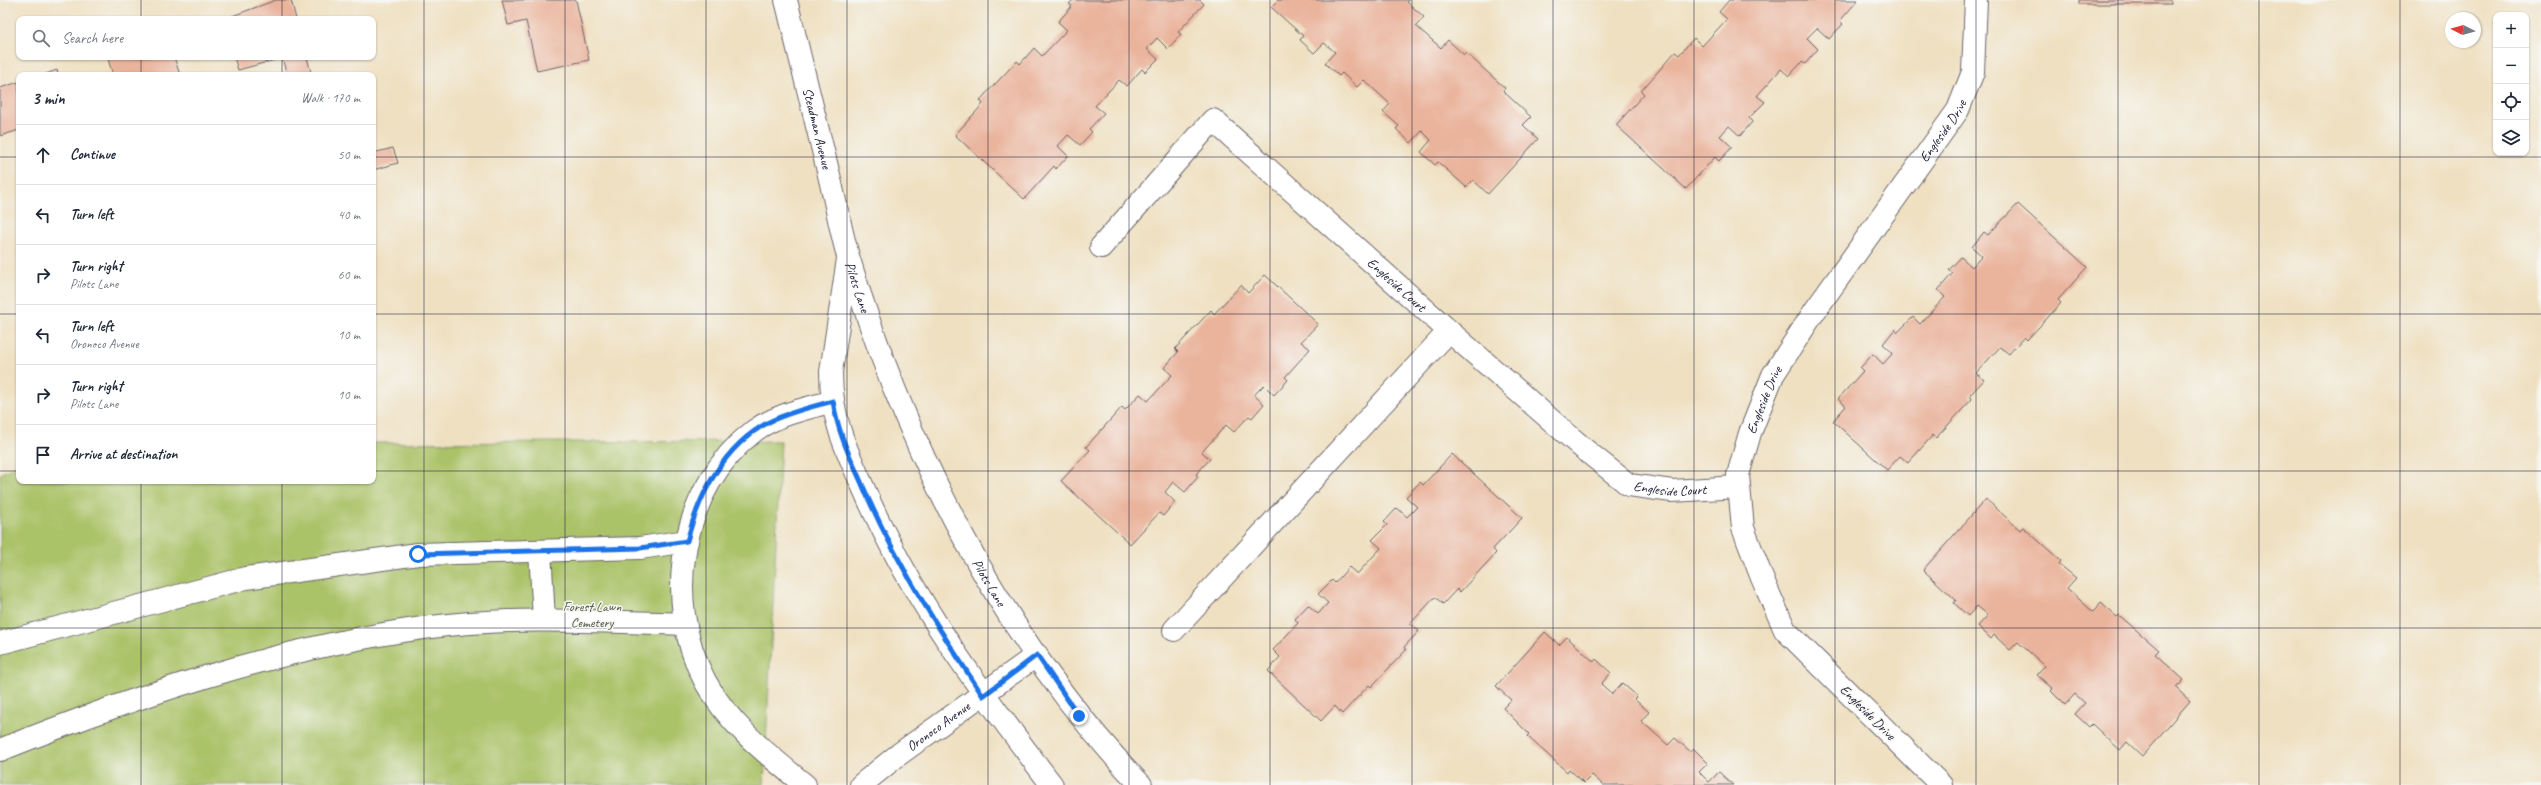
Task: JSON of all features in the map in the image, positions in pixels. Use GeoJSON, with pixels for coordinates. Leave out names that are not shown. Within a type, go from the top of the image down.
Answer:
{"type":"FeatureCollection","features":[{"type":"Feature","properties":{"kind":"street","name":"Steadman Avenue"},"geometry":{"type":"LineString","coordinates":[[786,0],[848,256]]}},
{"type":"Feature","properties":{"kind":"street","name":"Engleside Drive"},"geometry":{"type":"LineString","coordinates":[[1941,785],[1785,630],[1762,578],[1743,528],[1738,475],[1750,433],[1773,375],[1814,312],[1958,110],[1973,72],[1976,0]]}},
{"type":"Feature","properties":{"kind":"street","name":"Engleside Court"},"geometry":{"type":"LineString","coordinates":[[1101,247],[1213,120],[1449,331],[1584,449],[1629,485],[1672,491],[1738,487]]}},
{"type":"Feature","properties":{"kind":"street","name":"Pilots Lane"},"geometry":{"type":"LineString","coordinates":[[848,256],[831,372],[837,428],[877,521],[926,610],[983,696],[1052,785]]}},
{"type":"Feature","properties":{"kind":"street","name":"Pilots Lane"},"geometry":{"type":"LineString","coordinates":[[848,256],[890,377],[929,466],[990,586],[1079,716],[1141,785]]}},
{"type":"Feature","properties":{"kind":"street"},"geometry":{"type":"LineString","coordinates":[[1174,630],[1449,331]]}},
{"type":"Feature","properties":{"kind":"street"},"geometry":{"type":"LineString","coordinates":[[804,785],[740,730],[721,706],[705,682],[692,653],[684,624],[682,589],[687,541],[702,494],[735,449],[754,431],[770,422],[789,414],[833,401]]}},
{"type":"Feature","properties":{"kind":"street"},"geometry":{"type":"LineString","coordinates":[[0,642],[246,578],[418,554],[640,548],[687,541]]}},
{"type":"Feature","properties":{"kind":"street"},"geometry":{"type":"LineString","coordinates":[[540,551],[544,619]]}},
{"type":"Feature","properties":{"kind":"street"},"geometry":{"type":"LineString","coordinates":[[0,750],[93,713],[296,651],[424,628],[544,619],[684,624]]}},
{"type":"Feature","properties":{"kind":"street","name":"Oronoco Avenue"},"geometry":{"type":"LineString","coordinates":[[861,785],[898,755],[983,696],[1037,655]]}},
{"type":"Feature","properties":{"kind":"green space","name":"Forest Lawn Cemetery"},"geometry":{"type":"Polygon","coordinates":[[[781,441],[764,785],[0,785],[0,474],[16,466],[16,484],[376,484],[376,443],[781,441]]]}},
{"type":"Feature","properties":{"kind":"building"},"geometry":{"type":"Polygon","coordinates":[[[276,0],[291,0],[295,16],[232,16],[276,0]]]}},
{"type":"Feature","properties":{"kind":"building"},"geometry":{"type":"Polygon","coordinates":[[[502,0],[576,0],[589,60],[537,71],[526,21],[508,25],[502,0]]]}},
{"type":"Feature","properties":{"kind":"building"},"geometry":{"type":"Polygon","coordinates":[[[1073,0],[1200,0],[1204,4],[1178,32],[1181,34],[1168,49],[1157,38],[1147,49],[1158,59],[1145,72],[1142,69],[1127,86],[1119,80],[1095,106],[1104,113],[1089,129],[1092,132],[1080,145],[1068,135],[1058,146],[1068,156],[1056,169],[1054,166],[1024,199],[955,135],[983,104],[980,100],[1017,61],[1020,64],[1034,48],[1042,56],[1067,30],[1058,22],[1072,6],[1069,4],[1073,0]]]}},
{"type":"Feature","properties":{"kind":"building"},"geometry":{"type":"Polygon","coordinates":[[[1278,0],[1409,0],[1407,2],[1424,17],[1416,26],[1441,48],[1448,40],[1464,55],[1466,53],[1505,88],[1503,91],[1531,117],[1523,125],[1538,139],[1488,194],[1473,180],[1466,187],[1438,162],[1435,165],[1421,152],[1431,140],[1422,131],[1411,143],[1396,129],[1399,126],[1383,112],[1390,104],[1364,80],[1357,87],[1342,73],[1339,76],[1325,63],[1335,52],[1324,43],[1314,53],[1300,40],[1303,36],[1271,7],[1278,0]]]}},
{"type":"Feature","properties":{"kind":"building"},"geometry":{"type":"Polygon","coordinates":[[[1729,0],[1858,0],[1840,21],[1843,24],[1829,39],[1817,28],[1807,38],[1818,49],[1805,64],[1802,62],[1789,76],[1781,69],[1757,96],[1765,102],[1749,118],[1752,122],[1740,136],[1729,126],[1720,136],[1732,147],[1719,161],[1715,157],[1686,189],[1616,125],[1644,94],[1641,91],[1675,52],[1679,55],[1694,38],[1702,46],[1727,19],[1719,12],[1729,0]]]}},
{"type":"Feature","properties":{"kind":"building"},"geometry":{"type":"Polygon","coordinates":[[[2079,0],[2171,0],[2171,4],[2079,4],[2079,0]]]}},
{"type":"Feature","properties":{"kind":"building"},"geometry":{"type":"Polygon","coordinates":[[[108,60],[175,60],[179,72],[112,72],[108,60]]]}},
{"type":"Feature","properties":{"kind":"building"},"geometry":{"type":"Polygon","coordinates":[[[235,60],[275,60],[238,70],[235,60]]]}},
{"type":"Feature","properties":{"kind":"building"},"geometry":{"type":"Polygon","coordinates":[[[283,60],[308,60],[311,72],[286,72],[283,60]]]}},
{"type":"Feature","properties":{"kind":"building"},"geometry":{"type":"Polygon","coordinates":[[[16,83],[16,131],[0,136],[0,88],[16,83]]]}},
{"type":"Feature","properties":{"kind":"building"},"geometry":{"type":"Polygon","coordinates":[[[393,148],[398,163],[376,169],[376,152],[393,148]]]}},
{"type":"Feature","properties":{"kind":"building"},"geometry":{"type":"Polygon","coordinates":[[[2018,204],[2087,267],[2058,300],[2061,303],[2027,340],[2024,337],[2009,354],[2000,347],[1976,373],[1984,380],[1970,395],[1972,399],[1936,438],[1933,435],[1908,463],[1900,456],[1887,470],[1833,421],[1846,406],[1838,399],[1863,371],[1860,368],[1873,354],[1883,364],[1893,353],[1883,344],[1895,329],[1898,332],[1913,317],[1920,324],[1945,297],[1938,290],[1953,273],[1949,270],[1961,257],[1972,267],[1982,256],[1972,247],[1984,232],[1988,235],[2018,204]]]}},
{"type":"Feature","properties":{"kind":"building"},"geometry":{"type":"Polygon","coordinates":[[[1265,275],[1318,324],[1301,342],[1310,349],[1285,377],[1288,380],[1274,395],[1264,385],[1254,395],[1264,404],[1252,418],[1249,416],[1234,432],[1226,425],[1202,452],[1210,459],[1196,474],[1198,477],[1185,492],[1173,482],[1165,492],[1175,502],[1163,516],[1159,513],[1130,544],[1061,481],[1090,450],[1086,447],[1122,407],[1125,410],[1140,394],[1148,401],[1172,375],[1164,368],[1178,352],[1175,349],[1211,310],[1214,314],[1241,285],[1248,293],[1265,275]]]}},
{"type":"Feature","properties":{"kind":"building"},"geometry":{"type":"Polygon","coordinates":[[[1452,454],[1522,518],[1493,549],[1496,553],[1460,592],[1457,589],[1443,604],[1435,597],[1410,624],[1419,631],[1404,647],[1406,650],[1371,687],[1369,685],[1342,714],[1335,706],[1321,721],[1268,671],[1280,657],[1273,650],[1298,623],[1295,619],[1308,605],[1318,614],[1328,603],[1318,594],[1332,580],[1335,583],[1349,567],[1357,574],[1381,548],[1372,540],[1387,525],[1384,522],[1397,508],[1407,517],[1417,507],[1406,497],[1420,482],[1423,485],[1452,454]]]}},
{"type":"Feature","properties":{"kind":"building"},"geometry":{"type":"Polygon","coordinates":[[[1986,499],[2020,530],[2023,527],[2061,561],[2059,564],[2076,578],[2067,588],[2093,612],[2101,603],[2117,617],[2119,615],[2159,650],[2155,654],[2184,680],[2176,688],[2190,701],[2142,756],[2127,742],[2120,750],[2092,724],[2089,727],[2075,714],[2085,703],[2075,694],[2065,705],[2051,691],[2053,689],[2037,675],[2045,666],[2018,642],[2010,650],[1994,635],[1991,639],[1978,626],[1988,615],[1977,606],[1968,616],[1954,603],[1956,600],[1923,570],[1986,499]]]}},
{"type":"Feature","properties":{"kind":"building"},"geometry":{"type":"Polygon","coordinates":[[[1545,632],[1559,645],[1567,637],[1594,662],[1596,659],[1611,673],[1601,684],[1612,694],[1622,683],[1637,696],[1634,699],[1649,712],[1641,721],[1668,745],[1675,738],[1691,752],[1694,749],[1708,763],[1699,772],[1709,782],[1719,772],[1733,785],[1603,785],[1592,775],[1584,783],[1569,769],[1567,772],[1527,736],[1529,734],[1503,708],[1511,700],[1496,686],[1545,632]]]}},
{"type":"Feature","properties":{"kind":"route"},"geometry":{"type":"LineString","coordinates":[[418,554],[640,548],[687,541],[693,516],[702,494],[735,449],[754,431],[770,422],[789,414],[833,401],[837,428],[877,521],[926,610],[983,696],[1037,655],[1079,716]]}}]}
